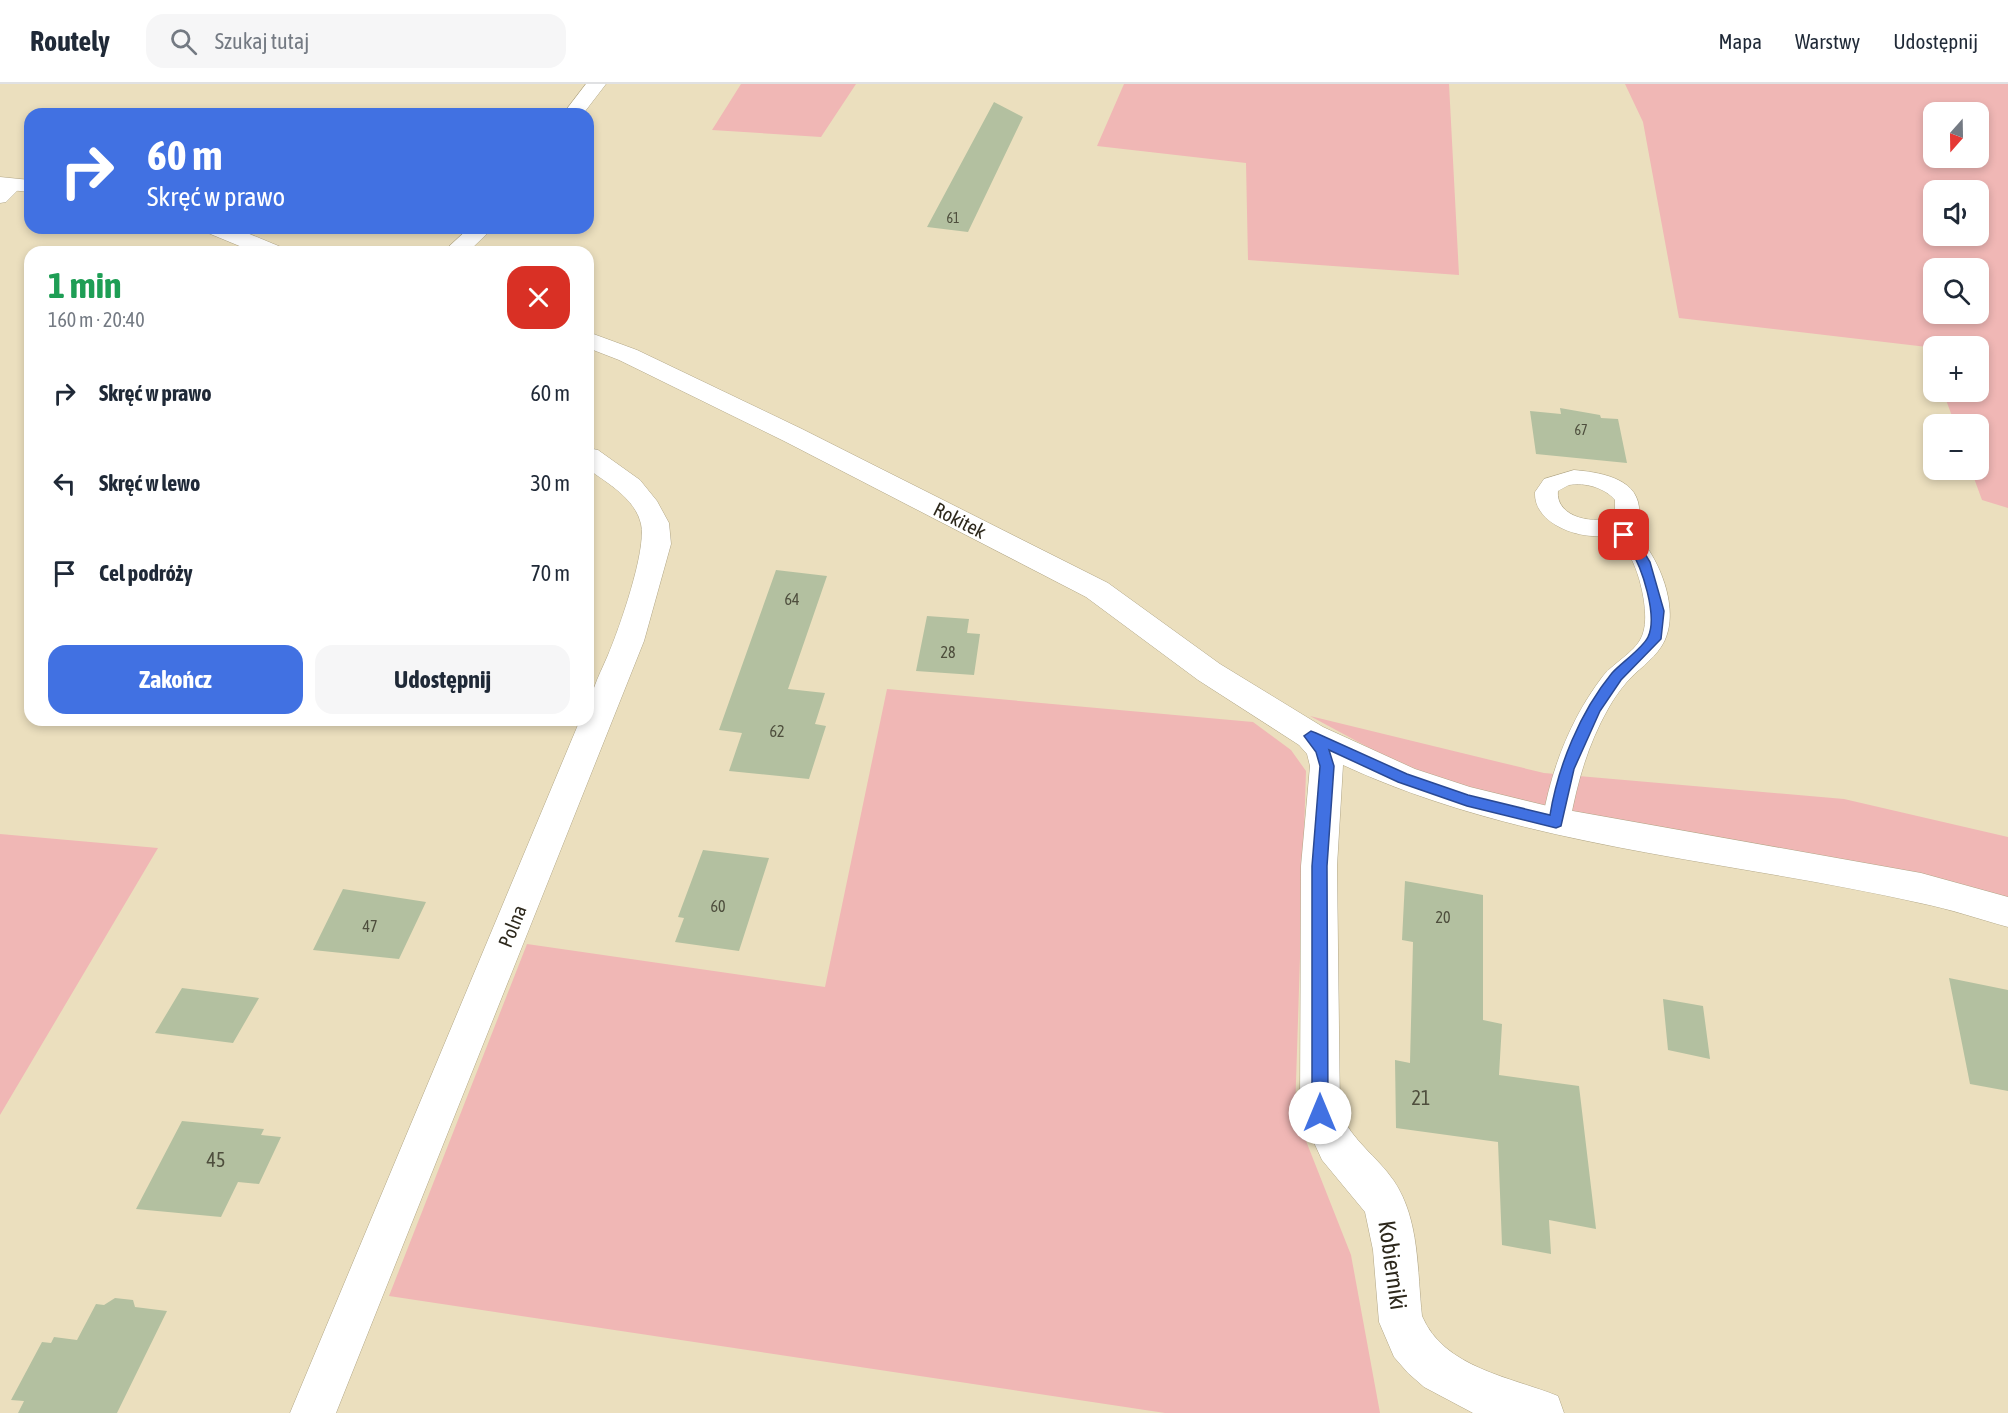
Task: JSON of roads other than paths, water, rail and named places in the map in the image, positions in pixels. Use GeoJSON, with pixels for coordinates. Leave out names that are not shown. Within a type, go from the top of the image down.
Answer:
{"type":"FeatureCollection","features":[{"type":"Feature","properties":{"kind":"street"},"geometry":{"type":"LineString","coordinates":[[578,108],[596,84]]}},
{"type":"Feature","properties":{"kind":"street"},"geometry":{"type":"LineString","coordinates":[[230,234],[259,246]]}},
{"type":"Feature","properties":{"kind":"street"},"geometry":{"type":"LineString","coordinates":[[461,246],[475,234]]}},
{"type":"Feature","properties":{"kind":"street","name":"Rokitek"},"geometry":{"type":"LineString","coordinates":[[594,341],[628,355],[794,435],[1097,590],[1209,672],[1311,736],[1402,778],[1467,800],[1556,822],[1921,888],[2008,912]]}},
{"type":"Feature","properties":{"kind":"street","name":"Polna"},"geometry":{"type":"LineString","coordinates":[[313,1413],[629,641],[657,544],[655,523],[647,507],[630,486],[594,460]]}},
{"type":"Feature","properties":{"kind":"street","name":"Kobierniki"},"geometry":{"type":"LineString","coordinates":[[1311,736],[1322,750],[1327,766],[1319,866],[1320,1113],[1327,1131],[1344,1157],[1383,1202],[1392,1227],[1401,1321],[1411,1340],[1429,1361],[1454,1379],[1510,1405],[1541,1413]]}},
{"type":"Feature","properties":{"kind":"lane"},"geometry":{"type":"LineString","coordinates":[[1556,822],[1562,787],[1568,769],[1594,709],[1617,677],[1654,639],[1657,627],[1657,611],[1644,562],[1634,545],[1614,526]]}}]}
